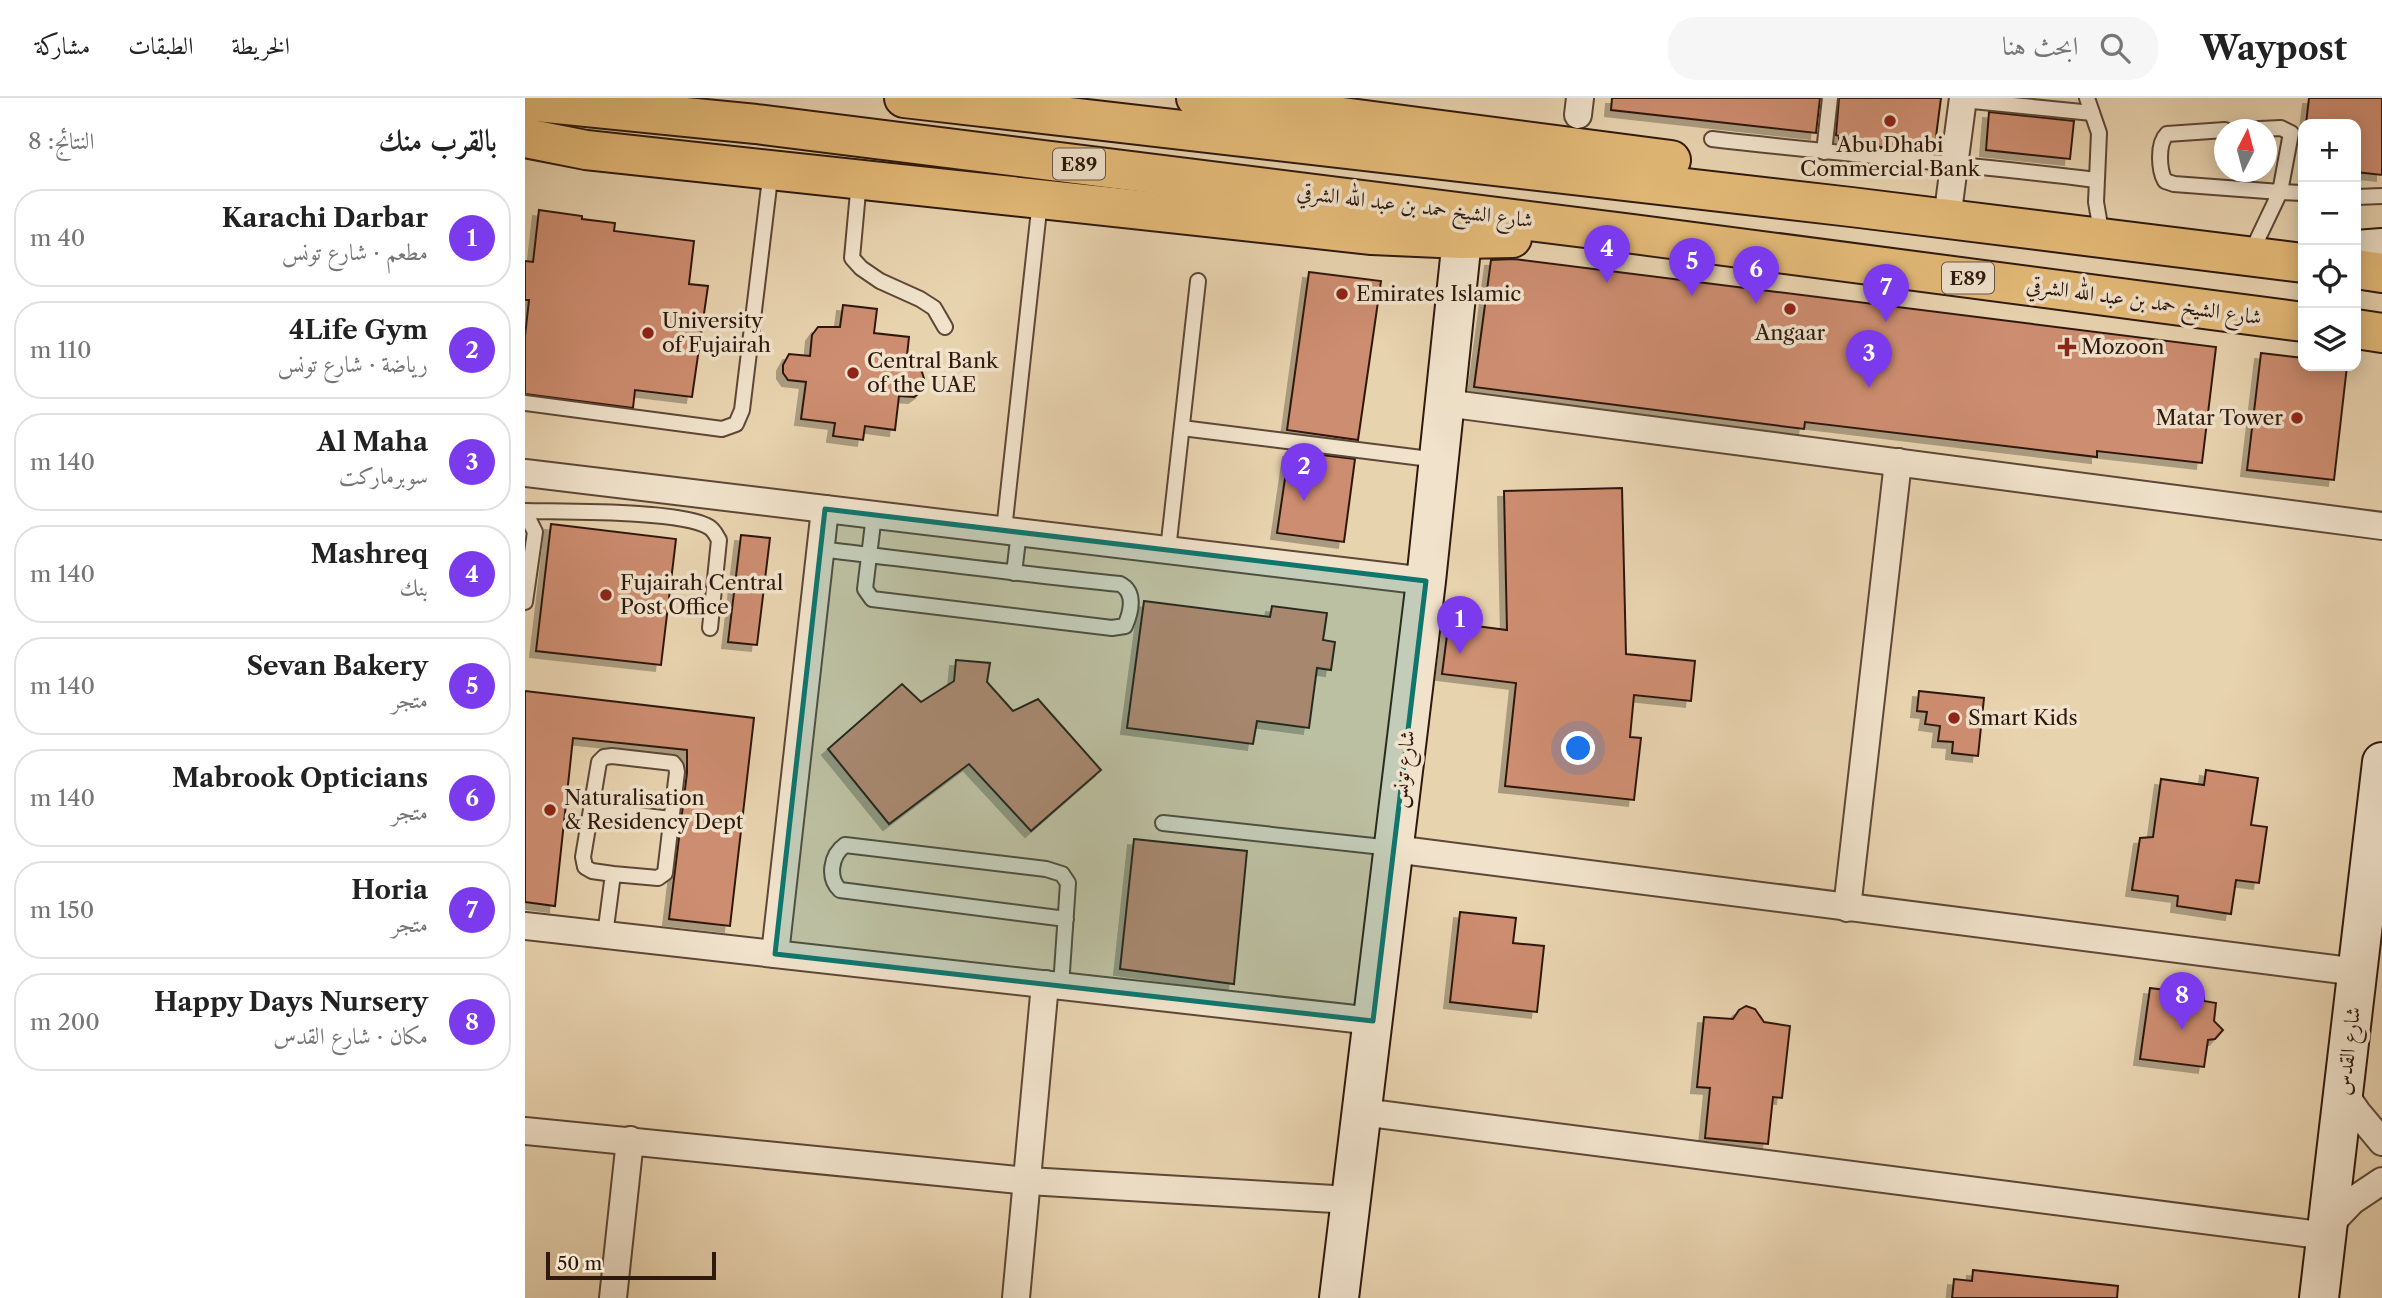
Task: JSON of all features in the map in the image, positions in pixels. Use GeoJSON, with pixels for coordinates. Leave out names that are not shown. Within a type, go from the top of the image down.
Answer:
{"type":"FeatureCollection","features":[{"type":"Feature","properties":{"kind":"highway","name":"E89"},"geometry":{"type":"LineString","coordinates":[[904,98],[1851,207],[2298,262]]}},
{"type":"Feature","properties":{"kind":"highway"},"geometry":{"type":"LineString","coordinates":[[1196,98],[1760,172],[1812,186],[1851,207]]}},
{"type":"Feature","properties":{"kind":"highway","name":"شارع الشيخ حمد بن عبد الله الشرقي"},"geometry":{"type":"LineString","coordinates":[[525,101],[756,124],[1633,233],[2298,321]]}},
{"type":"Feature","properties":{"kind":"highway"},"geometry":{"type":"LineString","coordinates":[[525,138],[586,150],[1372,235],[1462,239],[1633,233]]}},
{"type":"Feature","properties":{"kind":"highway"},"geometry":{"type":"LineString","coordinates":[[525,155],[586,150]]}},
{"type":"Feature","properties":{"kind":"highway"},"geometry":{"type":"LineString","coordinates":[[2361,271],[2382,273]]}},
{"type":"Feature","properties":{"kind":"highway"},"geometry":{"type":"LineString","coordinates":[[2361,330],[2382,333]]}},
{"type":"Feature","properties":{"kind":"street"},"geometry":{"type":"LineString","coordinates":[[1947,219],[1963,99]]}},
{"type":"Feature","properties":{"kind":"street","name":"شارع تونس"},"geometry":{"type":"LineString","coordinates":[[1339,1298],[1426,581],[1462,239]]}},
{"type":"Feature","properties":{"kind":"street"},"geometry":{"type":"LineString","coordinates":[[2361,250],[2382,248]]}},
{"type":"Feature","properties":{"kind":"street"},"geometry":{"type":"LineString","coordinates":[[2257,257],[2298,255]]}},
{"type":"Feature","properties":{"kind":"street"},"geometry":{"type":"LineString","coordinates":[[1445,403],[2382,526]]}},
{"type":"Feature","properties":{"kind":"street"},"geometry":{"type":"LineString","coordinates":[[1846,908],[1898,462]]}},
{"type":"Feature","properties":{"kind":"street"},"geometry":{"type":"LineString","coordinates":[[525,472],[1426,581]]}},
{"type":"Feature","properties":{"kind":"street"},"geometry":{"type":"LineString","coordinates":[[775,954],[825,509]]}},
{"type":"Feature","properties":{"kind":"street","name":"شارع القدس"},"geometry":{"type":"LineString","coordinates":[[2319,1298],[2382,762]]}},
{"type":"Feature","properties":{"kind":"street"},"geometry":{"type":"LineString","coordinates":[[1394,849],[2358,972]]}},
{"type":"Feature","properties":{"kind":"street"},"geometry":{"type":"LineString","coordinates":[[525,926],[1373,1021]]}},
{"type":"Feature","properties":{"kind":"street"},"geometry":{"type":"LineString","coordinates":[[1016,1298],[1053,985]]}},
{"type":"Feature","properties":{"kind":"street"},"geometry":{"type":"LineString","coordinates":[[2342,1090],[2382,1142]]}},
{"type":"Feature","properties":{"kind":"street"},"geometry":{"type":"LineString","coordinates":[[1362,1112],[2327,1231],[2352,1201],[2382,1181]]}},
{"type":"Feature","properties":{"kind":"street"},"geometry":{"type":"LineString","coordinates":[[525,1131],[1028,1181],[1351,1200]]}},
{"type":"Feature","properties":{"kind":"street"},"geometry":{"type":"LineString","coordinates":[[613,1298],[630,1140]]}},
{"type":"Feature","properties":{"kind":"lane"},"geometry":{"type":"LineString","coordinates":[[1824,152],[1830,98]]}},
{"type":"Feature","properties":{"kind":"lane"},"geometry":{"type":"LineString","coordinates":[[2087,98],[2099,133],[2096,202],[2102,238]]}},
{"type":"Feature","properties":{"kind":"lane"},"geometry":{"type":"LineString","coordinates":[[1963,99],[2092,113]]}},
{"type":"Feature","properties":{"kind":"lane"},"geometry":{"type":"LineString","coordinates":[[2257,257],[2280,192],[2291,133],[2277,128]]}},
{"type":"Feature","properties":{"kind":"lane"},"geometry":{"type":"LineString","coordinates":[[2214,131],[2167,134],[2162,139],[2161,173],[2165,181],[2174,184],[2298,193]]}},
{"type":"Feature","properties":{"kind":"lane"},"geometry":{"type":"LineString","coordinates":[[1712,139],[2097,180]]}},
{"type":"Feature","properties":{"kind":"lane"},"geometry":{"type":"LineString","coordinates":[[525,403],[722,429],[736,424],[742,410],[771,170]]}},
{"type":"Feature","properties":{"kind":"lane"},"geometry":{"type":"LineString","coordinates":[[859,180],[852,258],[880,281],[934,308],[945,327]]}},
{"type":"Feature","properties":{"kind":"lane"},"geometry":{"type":"LineString","coordinates":[[2361,197],[2382,196]]}},
{"type":"Feature","properties":{"kind":"lane"},"geometry":{"type":"LineString","coordinates":[[1013,573],[1011,531],[1041,199]]}},
{"type":"Feature","properties":{"kind":"lane"},"geometry":{"type":"LineString","coordinates":[[1168,550],[1198,281]]}},
{"type":"Feature","properties":{"kind":"lane"},"geometry":{"type":"LineString","coordinates":[[1182,428],[1439,460]]}},
{"type":"Feature","properties":{"kind":"lane"},"geometry":{"type":"LineString","coordinates":[[525,511],[657,516],[697,522],[712,528],[719,540],[710,628]]}},
{"type":"Feature","properties":{"kind":"lane"},"geometry":{"type":"LineString","coordinates":[[820,549],[870,555],[1013,573],[1120,584],[1127,588],[1131,596],[1128,619],[1125,626],[1112,628],[872,598],[865,589],[870,555],[874,515]]}},
{"type":"Feature","properties":{"kind":"lane"},"geometry":{"type":"LineString","coordinates":[[525,516],[535,532],[525,602]]}},
{"type":"Feature","properties":{"kind":"lane"},"geometry":{"type":"LineString","coordinates":[[604,757],[677,766],[672,819],[665,873],[658,878],[592,871],[586,867],[583,857],[599,762],[604,757]]}},
{"type":"Feature","properties":{"kind":"lane"},"geometry":{"type":"LineString","coordinates":[[591,810],[672,819]]}},
{"type":"Feature","properties":{"kind":"lane"},"geometry":{"type":"LineString","coordinates":[[1163,823],[1394,849]]}},
{"type":"Feature","properties":{"kind":"lane"},"geometry":{"type":"LineString","coordinates":[[1053,985],[1066,919],[1068,883],[1062,874],[1046,869],[845,845],[835,855],[832,878],[840,890],[1066,919]]}},
{"type":"Feature","properties":{"kind":"lane"},"geometry":{"type":"LineString","coordinates":[[605,935],[613,874]]}},
{"type":"Feature","properties":{"kind":"highlighted area"},"geometry":{"type":"Polygon","coordinates":[[[825,509],[1426,581],[1373,1021],[775,954],[825,509]]]}},
{"type":"Feature","properties":{"kind":"building"},"geometry":{"type":"Polygon","coordinates":[[[1612,98],[1820,98],[1816,133],[1611,110],[1612,98]]]}},
{"type":"Feature","properties":{"kind":"building","name":"Abu Dhabi Commercial Bank"},"geometry":{"type":"Polygon","coordinates":[[[1839,98],[1941,98],[1934,152],[1839,143],[1839,136],[1836,135],[1839,98]]]}},
{"type":"Feature","properties":{"kind":"building"},"geometry":{"type":"Polygon","coordinates":[[[2309,98],[2382,98],[2382,175],[2361,173],[2361,119],[2307,119],[2309,98]]]}},
{"type":"Feature","properties":{"kind":"building"},"geometry":{"type":"Polygon","coordinates":[[[1989,112],[2074,121],[2070,159],[1986,150],[1989,112]]]}},
{"type":"Feature","properties":{"kind":"building"},"geometry":{"type":"Polygon","coordinates":[[[539,210],[615,223],[614,231],[694,241],[689,284],[708,286],[692,397],[635,390],[633,408],[525,394],[525,336],[529,300],[525,300],[525,261],[533,262],[539,210]]]}},
{"type":"Feature","properties":{"kind":"building"},"geometry":{"type":"Polygon","coordinates":[[[1514,259],[2216,347],[2202,463],[2097,451],[2097,457],[1805,422],[1804,429],[1474,387],[1491,260],[1514,259]]]}},
{"type":"Feature","properties":{"kind":"building"},"geometry":{"type":"Polygon","coordinates":[[[1309,272],[1381,281],[1358,440],[1287,430],[1309,272]]]}},
{"type":"Feature","properties":{"kind":"building","name":"Central Bank of the UAE"},"geometry":{"type":"Polygon","coordinates":[[[843,305],[877,309],[874,333],[909,337],[906,365],[917,367],[925,382],[921,392],[914,397],[899,396],[895,430],[865,426],[863,440],[833,436],[835,423],[801,419],[806,382],[788,380],[783,373],[783,365],[789,354],[810,356],[812,335],[818,327],[840,327],[843,305]]]}},
{"type":"Feature","properties":{"kind":"building","name":"Matar Tower"},"geometry":{"type":"Polygon","coordinates":[[[2261,353],[2298,357],[2298,371],[2346,371],[2334,480],[2247,470],[2261,353]]]}},
{"type":"Feature","properties":{"kind":"building"},"geometry":{"type":"Polygon","coordinates":[[[1289,451],[1355,459],[1344,542],[1277,533],[1289,451]]]}},
{"type":"Feature","properties":{"kind":"building"},"geometry":{"type":"Polygon","coordinates":[[[1622,488],[1626,654],[1695,661],[1691,701],[1634,695],[1630,737],[1641,738],[1634,800],[1505,786],[1516,683],[1442,674],[1450,612],[1470,614],[1468,625],[1507,630],[1504,491],[1622,488]]]}},
{"type":"Feature","properties":{"kind":"building","name":"Fujairah Central Post Office"},"geometry":{"type":"Polygon","coordinates":[[[551,524],[676,539],[661,665],[536,651],[551,524]]]}},
{"type":"Feature","properties":{"kind":"building"},"geometry":{"type":"Polygon","coordinates":[[[741,535],[770,538],[757,645],[728,642],[741,535]]]}},
{"type":"Feature","properties":{"kind":"building"},"geometry":{"type":"Polygon","coordinates":[[[1144,601],[1270,617],[1272,606],[1327,613],[1323,640],[1335,642],[1331,670],[1317,668],[1309,728],[1257,721],[1253,744],[1127,728],[1144,601]]]}},
{"type":"Feature","properties":{"kind":"building"},"geometry":{"type":"Polygon","coordinates":[[[956,660],[990,663],[987,682],[1013,711],[1038,699],[1101,770],[1031,831],[969,764],[889,824],[828,749],[902,684],[921,702],[954,681],[956,660]]]}},
{"type":"Feature","properties":{"kind":"building"},"geometry":{"type":"Polygon","coordinates":[[[525,691],[754,718],[730,926],[669,919],[687,773],[687,750],[573,738],[555,906],[525,902],[525,691]]]}},
{"type":"Feature","properties":{"kind":"building","name":"Smart Kids"},"geometry":{"type":"Polygon","coordinates":[[[1919,691],[1984,698],[1978,756],[1952,753],[1953,742],[1938,741],[1940,726],[1925,724],[1927,712],[1917,711],[1919,691]]]}},
{"type":"Feature","properties":{"kind":"building"},"geometry":{"type":"Polygon","coordinates":[[[2206,770],[2258,778],[2251,825],[2267,827],[2259,883],[2236,880],[2231,914],[2177,906],[2178,896],[2132,890],[2140,838],[2153,837],[2161,779],[2204,785],[2206,770]]]}},
{"type":"Feature","properties":{"kind":"building"},"geometry":{"type":"Polygon","coordinates":[[[1134,839],[1247,851],[1234,984],[1120,969],[1134,839]]]}},
{"type":"Feature","properties":{"kind":"building"},"geometry":{"type":"Polygon","coordinates":[[[1460,912],[1516,918],[1513,943],[1544,946],[1537,1012],[1450,1002],[1460,912]]]}},
{"type":"Feature","properties":{"kind":"building"},"geometry":{"type":"Polygon","coordinates":[[[2150,988],[2204,995],[2204,1001],[2216,1003],[2214,1021],[2223,1030],[2215,1039],[2208,1040],[2204,1067],[2140,1059],[2150,988]]]}},
{"type":"Feature","properties":{"kind":"building"},"geometry":{"type":"Polygon","coordinates":[[[1746,1006],[1755,1009],[1764,1022],[1790,1026],[1782,1098],[1773,1097],[1768,1144],[1705,1138],[1710,1088],[1697,1087],[1704,1017],[1733,1019],[1739,1010],[1746,1006]]]}},
{"type":"Feature","properties":{"kind":"building"},"geometry":{"type":"Polygon","coordinates":[[[1973,1270],[2118,1286],[2117,1298],[1952,1298],[1954,1279],[1972,1281],[1973,1270]]]}},
{"type":"Feature","properties":{"kind":"place","name":"Abu Dhabi Commercial Bank"},"geometry":{"type":"Point","coordinates":[1890,121]}},
{"type":"Feature","properties":{"kind":"place","name":"Mashreq"},"geometry":{"type":"Point","coordinates":[1607,283]}},
{"type":"Feature","properties":{"kind":"place","name":"Emirates Islamic"},"geometry":{"type":"Point","coordinates":[1342,294]}},
{"type":"Feature","properties":{"kind":"place","name":"Sevan Bakery"},"geometry":{"type":"Point","coordinates":[1692,296]}},
{"type":"Feature","properties":{"kind":"place","name":"Mabrook Opticians"},"geometry":{"type":"Point","coordinates":[1756,304]}},
{"type":"Feature","properties":{"kind":"place","name":"Angaar"},"geometry":{"type":"Point","coordinates":[1790,309]}},
{"type":"Feature","properties":{"kind":"place","name":"Horia"},"geometry":{"type":"Point","coordinates":[1886,322]}},
{"type":"Feature","properties":{"kind":"place","name":"University of Fujairah"},"geometry":{"type":"Point","coordinates":[648,333]}},
{"type":"Feature","properties":{"kind":"place","name":"Mozoon"},"geometry":{"type":"Point","coordinates":[2067,347]}},
{"type":"Feature","properties":{"kind":"place","name":"Central Bank of the UAE"},"geometry":{"type":"Point","coordinates":[853,373]}},
{"type":"Feature","properties":{"kind":"place","name":"Al Maha"},"geometry":{"type":"Point","coordinates":[1869,388]}},
{"type":"Feature","properties":{"kind":"place","name":"Matar Tower"},"geometry":{"type":"Point","coordinates":[2297,418]}},
{"type":"Feature","properties":{"kind":"place","name":"4Life Gym"},"geometry":{"type":"Point","coordinates":[1304,501]}},
{"type":"Feature","properties":{"kind":"place","name":"Fujairah Central Post Office"},"geometry":{"type":"Point","coordinates":[606,595]}},
{"type":"Feature","properties":{"kind":"place","name":"Karachi Darbar"},"geometry":{"type":"Point","coordinates":[1460,654]}},
{"type":"Feature","properties":{"kind":"place","name":"Smart Kids"},"geometry":{"type":"Point","coordinates":[1954,718]}},
{"type":"Feature","properties":{"kind":"place","name":"Naturalisation & Residency Dept"},"geometry":{"type":"Point","coordinates":[550,810]}},
{"type":"Feature","properties":{"kind":"place","name":"Happy Days Nursery"},"geometry":{"type":"Point","coordinates":[2182,1030]}}]}
